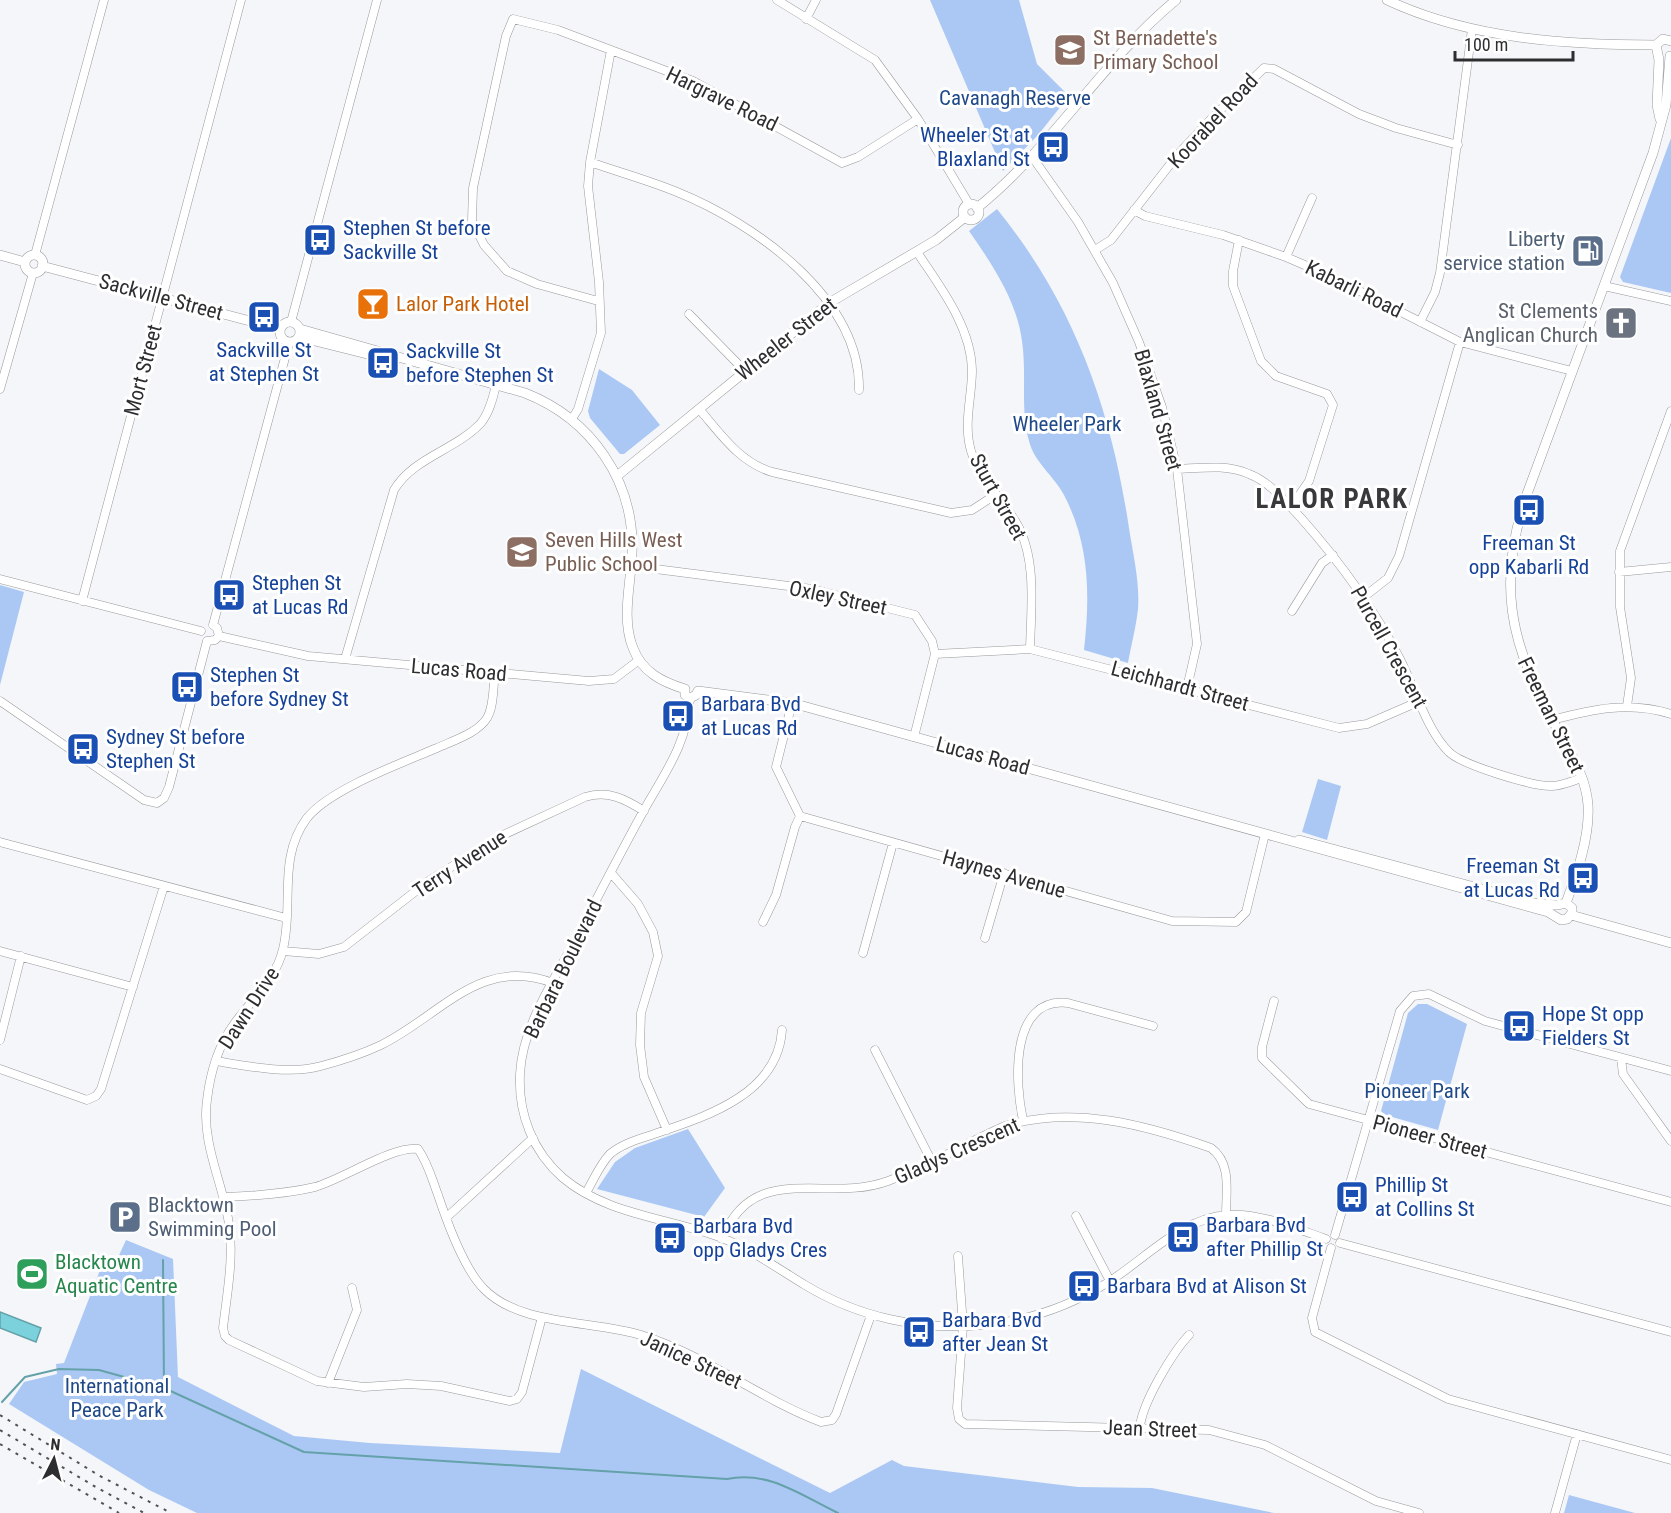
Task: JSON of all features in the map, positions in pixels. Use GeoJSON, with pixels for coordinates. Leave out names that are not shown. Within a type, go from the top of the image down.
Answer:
{"type":"FeatureCollection","features":[{"type":"Feature","properties":{"kind":"street"},"geometry":{"type":"LineString","coordinates":[[35,255],[104,0]]}},
{"type":"Feature","properties":{"kind":"street","name":"Mort Street"},"geometry":{"type":"LineString","coordinates":[[82,601],[241,0]]}},
{"type":"Feature","properties":{"kind":"street"},"geometry":{"type":"LineString","coordinates":[[291,322],[377,0]]}},
{"type":"Feature","properties":{"kind":"street"},"geometry":{"type":"LineString","coordinates":[[777,0],[875,60],[918,119],[973,206],[1033,158],[1108,65],[1176,0]]}},
{"type":"Feature","properties":{"kind":"street"},"geometry":{"type":"LineString","coordinates":[[806,19],[816,0]]}},
{"type":"Feature","properties":{"kind":"street"},"geometry":{"type":"LineString","coordinates":[[1387,0],[1427,16],[1472,29],[1523,37],[1657,50],[1670,55]]}},
{"type":"Feature","properties":{"kind":"street","name":"Hargrave Road"},"geometry":{"type":"LineString","coordinates":[[598,301],[537,284],[507,271],[484,245],[472,222],[473,188],[506,36],[513,19],[558,30],[693,81],[842,163],[858,157],[918,119]]}},
{"type":"Feature","properties":{"kind":"street"},"geometry":{"type":"LineString","coordinates":[[1420,322],[1435,292],[1440,273],[1472,29]]}},
{"type":"Feature","properties":{"kind":"street"},"geometry":{"type":"LineString","coordinates":[[1657,50],[1663,39],[1671,41]]}},
{"type":"Feature","properties":{"kind":"street"},"geometry":{"type":"LineString","coordinates":[[572,419],[578,409],[601,333],[599,282],[588,186],[590,162],[611,50]]}},
{"type":"Feature","properties":{"kind":"street","name":"Freeman Street"},"geometry":{"type":"LineString","coordinates":[[1657,50],[1657,105],[1660,119]]}},
{"type":"Feature","properties":{"kind":"street","name":"Freeman Street"},"geometry":{"type":"LineString","coordinates":[[1556,916],[1585,840],[1588,806],[1582,777],[1528,674],[1519,649],[1510,605],[1510,570],[1518,522],[1653,153],[1660,119],[1666,105],[1670,55]]}},
{"type":"Feature","properties":{"kind":"street","name":"Koorabel Road"},"geometry":{"type":"LineString","coordinates":[[1095,250],[1111,240],[1179,153],[1264,68],[1277,71],[1329,100],[1375,121],[1458,145]]}},
{"type":"Feature","properties":{"kind":"street","name":"Blaxland Street"},"geometry":{"type":"LineString","coordinates":[[1033,158],[1059,193],[1095,250],[1120,297],[1147,362],[1162,407],[1177,469],[1197,644],[1187,688]]}},
{"type":"Feature","properties":{"kind":"street"},"geometry":{"type":"LineString","coordinates":[[590,162],[678,192],[741,225],[783,257],[829,303],[853,343],[859,368],[859,390]]}},
{"type":"Feature","properties":{"kind":"street"},"geometry":{"type":"LineString","coordinates":[[1286,257],[1312,198]]}},
{"type":"Feature","properties":{"kind":"street","name":"Wheeler Street"},"geometry":{"type":"LineString","coordinates":[[617,476],[829,303],[917,252],[965,217],[964,210],[973,206]]}},
{"type":"Feature","properties":{"kind":"street","name":"Kabarli Road"},"geometry":{"type":"LineString","coordinates":[[1134,210],[1145,216],[1239,240],[1286,257],[1461,342],[1572,371]]}},
{"type":"Feature","properties":{"kind":"street"},"geometry":{"type":"LineString","coordinates":[[1239,240],[1233,271],[1233,286],[1261,361],[1276,376],[1327,394],[1333,405],[1309,481],[1291,507]]}},
{"type":"Feature","properties":{"kind":"street","name":"Sturt Street"},"geometry":{"type":"LineString","coordinates":[[917,252],[954,312],[967,341],[972,370],[968,437],[977,467],[1016,522],[1026,546],[1030,576],[1030,649]]}},
{"type":"Feature","properties":{"kind":"street"},"geometry":{"type":"LineString","coordinates":[[0,255],[25,262]]}},
{"type":"Feature","properties":{"kind":"street"},"geometry":{"type":"LineString","coordinates":[[25,262],[35,255]]}},
{"type":"Feature","properties":{"kind":"street"},"geometry":{"type":"LineString","coordinates":[[33,273],[40,270],[42,266],[41,259],[35,255]]}},
{"type":"Feature","properties":{"kind":"street"},"geometry":{"type":"LineString","coordinates":[[25,262],[26,268],[33,273]]}},
{"type":"Feature","properties":{"kind":"street","name":"Sackville Street"},"geometry":{"type":"LineString","coordinates":[[42,266],[280,329]]}},
{"type":"Feature","properties":{"kind":"street"},"geometry":{"type":"LineString","coordinates":[[0,389],[33,273]]}},
{"type":"Feature","properties":{"kind":"street"},"geometry":{"type":"LineString","coordinates":[[1604,286],[1671,302]]}},
{"type":"Feature","properties":{"kind":"street"},"geometry":{"type":"LineString","coordinates":[[689,314],[745,371]]}},
{"type":"Feature","properties":{"kind":"street"},"geometry":{"type":"LineString","coordinates":[[289,343],[281,338],[280,329],[283,324],[291,322]]}},
{"type":"Feature","properties":{"kind":"street"},"geometry":{"type":"LineString","coordinates":[[291,322],[299,333],[532,396],[572,419],[597,444],[617,476],[631,524],[632,566],[627,618],[632,647],[639,660],[656,677],[685,689],[685,695],[694,695]]}},
{"type":"Feature","properties":{"kind":"street"},"geometry":{"type":"LineString","coordinates":[[213,625],[289,343],[299,333]]}},
{"type":"Feature","properties":{"kind":"street"},"geometry":{"type":"LineString","coordinates":[[1365,596],[1388,578],[1399,556],[1461,342]]}},
{"type":"Feature","properties":{"kind":"street"},"geometry":{"type":"LineString","coordinates":[[345,659],[394,490],[409,471],[479,424],[488,410],[496,385]]}},
{"type":"Feature","properties":{"kind":"street"},"geometry":{"type":"LineString","coordinates":[[699,409],[739,455],[758,468],[951,513],[972,510],[995,495]]}},
{"type":"Feature","properties":{"kind":"street"},"geometry":{"type":"LineString","coordinates":[[1627,706],[1631,678],[1620,607],[1619,572],[1626,531],[1671,411]]}},
{"type":"Feature","properties":{"kind":"street","name":"Purcell Crescent"},"geometry":{"type":"LineString","coordinates":[[1177,469],[1226,468],[1247,473],[1269,486],[1291,507],[1365,596],[1442,745],[1463,762],[1544,786],[1558,785],[1582,777]]}},
{"type":"Feature","properties":{"kind":"street"},"geometry":{"type":"LineString","coordinates":[[1292,611],[1322,563],[1333,555]]}},
{"type":"Feature","properties":{"kind":"street","name":"Oxley Street"},"geometry":{"type":"LineString","coordinates":[[632,566],[812,589],[915,615],[932,641],[935,654]]}},
{"type":"Feature","properties":{"kind":"street"},"geometry":{"type":"LineString","coordinates":[[1619,572],[1671,567]]}},
{"type":"Feature","properties":{"kind":"street"},"geometry":{"type":"LineString","coordinates":[[0,579],[201,631]]}},
{"type":"Feature","properties":{"kind":"street"},"geometry":{"type":"LineString","coordinates":[[207,625],[213,625],[217,628],[219,636],[215,640],[207,641],[203,638],[201,631],[207,625]]}},
{"type":"Feature","properties":{"kind":"street","name":"Lucas Road"},"geometry":{"type":"LineString","coordinates":[[219,636],[291,654],[601,682],[614,679],[639,660]]}},
{"type":"Feature","properties":{"kind":"street"},"geometry":{"type":"LineString","coordinates":[[0,701],[144,800],[157,803],[164,798],[169,787],[207,641]]}},
{"type":"Feature","properties":{"kind":"street","name":"Leichhardt Street"},"geometry":{"type":"LineString","coordinates":[[935,654],[1030,649],[1339,728],[1367,724],[1420,701]]}},
{"type":"Feature","properties":{"kind":"street"},"geometry":{"type":"LineString","coordinates":[[915,737],[935,654]]}},
{"type":"Feature","properties":{"kind":"street","name":"Dawn Drive"},"geometry":{"type":"LineString","coordinates":[[328,1383],[304,1377],[225,1336],[223,1328],[231,1257],[224,1197],[211,1151],[206,1119],[207,1100],[216,1061],[230,1030],[272,977],[283,951],[288,866],[295,837],[308,818],[327,798],[475,729],[487,718],[495,673]]}},
{"type":"Feature","properties":{"kind":"street","name":"Lucas Road"},"geometry":{"type":"LineString","coordinates":[[694,695],[792,703],[1265,834],[1564,920],[1571,915]]}},
{"type":"Feature","properties":{"kind":"street","name":"Barbara Boulevard"},"geometry":{"type":"LineString","coordinates":[[694,695],[684,738],[553,983],[527,1037],[521,1061],[521,1102],[532,1138],[554,1169],[586,1193],[605,1202],[722,1239],[746,1249],[830,1298],[871,1314],[922,1325],[963,1326],[1004,1322],[1037,1315],[1072,1302],[1110,1281],[1187,1227],[1226,1215],[1252,1217],[1326,1239]]}},
{"type":"Feature","properties":{"kind":"street"},"geometry":{"type":"LineString","coordinates":[[763,922],[776,895],[800,816],[776,767],[792,703]]}},
{"type":"Feature","properties":{"kind":"street"},"geometry":{"type":"LineString","coordinates":[[1552,720],[1590,710],[1627,706],[1671,714]]}},
{"type":"Feature","properties":{"kind":"street","name":"Terry Avenue"},"geometry":{"type":"LineString","coordinates":[[283,951],[319,954],[344,947],[448,868],[502,835],[585,797],[613,795],[644,811]]}},
{"type":"Feature","properties":{"kind":"street","name":"Haynes Avenue"},"geometry":{"type":"LineString","coordinates":[[800,816],[1172,921],[1231,922],[1240,920],[1246,912],[1265,834]]}},
{"type":"Feature","properties":{"kind":"street","name":"Lucas Road"},"geometry":{"type":"LineString","coordinates":[[1265,834],[1314,843],[1534,903],[1562,904]]}},
{"type":"Feature","properties":{"kind":"street"},"geometry":{"type":"LineString","coordinates":[[0,842],[286,918]]}},
{"type":"Feature","properties":{"kind":"street"},"geometry":{"type":"LineString","coordinates":[[863,953],[893,843]]}},
{"type":"Feature","properties":{"kind":"street"},"geometry":{"type":"LineString","coordinates":[[611,873],[638,904],[653,932],[658,956],[641,1013],[640,1045],[644,1077],[667,1130]]}},
{"type":"Feature","properties":{"kind":"street"},"geometry":{"type":"LineString","coordinates":[[985,938],[1004,873]]}},
{"type":"Feature","properties":{"kind":"street"},"geometry":{"type":"LineString","coordinates":[[0,1069],[87,1100],[96,1096],[101,1089],[164,886]]}},
{"type":"Feature","properties":{"kind":"street"},"geometry":{"type":"LineString","coordinates":[[1562,904],[1572,908],[1571,915],[1671,943]]}},
{"type":"Feature","properties":{"kind":"street"},"geometry":{"type":"LineString","coordinates":[[0,951],[134,987]]}},
{"type":"Feature","properties":{"kind":"street"},"geometry":{"type":"LineString","coordinates":[[0,1040],[21,956]]}},
{"type":"Feature","properties":{"kind":"street"},"geometry":{"type":"LineString","coordinates":[[216,1061],[267,1068],[318,1067],[381,1045],[490,978],[524,974],[553,983]]}},
{"type":"Feature","properties":{"kind":"street"},"geometry":{"type":"LineString","coordinates":[[1671,1071],[1485,1022],[1429,994],[1413,996],[1400,1011],[1335,1234],[1340,1243],[1671,1332]]}},
{"type":"Feature","properties":{"kind":"street","name":"Pioneer Street"},"geometry":{"type":"LineString","coordinates":[[1274,1001],[1261,1053],[1265,1062],[1309,1104],[1671,1202]]}},
{"type":"Feature","properties":{"kind":"street"},"geometry":{"type":"LineString","coordinates":[[1023,1120],[1017,1087],[1018,1060],[1031,1019],[1042,1007],[1059,1002],[1068,1003],[1153,1026]]}},
{"type":"Feature","properties":{"kind":"street"},"geometry":{"type":"LineString","coordinates":[[586,1193],[611,1154],[631,1142],[730,1104],[752,1089],[778,1053],[782,1030]]}},
{"type":"Feature","properties":{"kind":"street"},"geometry":{"type":"LineString","coordinates":[[875,1050],[932,1162]]}},
{"type":"Feature","properties":{"kind":"street"},"geometry":{"type":"LineString","coordinates":[[1621,1058],[1623,1074],[1671,1141]]}},
{"type":"Feature","properties":{"kind":"street","name":"Gladys Crescent"},"geometry":{"type":"LineString","coordinates":[[722,1239],[736,1211],[756,1196],[785,1190],[877,1185],[932,1162],[968,1142],[1023,1120],[1089,1117],[1211,1148],[1222,1157],[1226,1170],[1226,1215]]}},
{"type":"Feature","properties":{"kind":"street"},"geometry":{"type":"LineString","coordinates":[[447,1217],[532,1138]]}},
{"type":"Feature","properties":{"kind":"street","name":"Janice Street"},"geometry":{"type":"LineString","coordinates":[[224,1197],[279,1194],[316,1186],[342,1178],[402,1149],[418,1149],[425,1159],[460,1248],[483,1289],[507,1305],[542,1317],[612,1327],[646,1336],[821,1422],[832,1420],[836,1414],[871,1314]]}},
{"type":"Feature","properties":{"kind":"street"},"geometry":{"type":"LineString","coordinates":[[1076,1216],[1110,1281]]}},
{"type":"Feature","properties":{"kind":"street"},"geometry":{"type":"LineString","coordinates":[[1335,1234],[1326,1239],[1331,1248],[1312,1318],[1314,1328],[1322,1336],[1448,1399],[1671,1460]]}},
{"type":"Feature","properties":{"kind":"street"},"geometry":{"type":"LineString","coordinates":[[1331,1248],[1338,1247],[1340,1243]]}},
{"type":"Feature","properties":{"kind":"street"},"geometry":{"type":"LineString","coordinates":[[958,1256],[963,1326]]}},
{"type":"Feature","properties":{"kind":"street"},"geometry":{"type":"LineString","coordinates":[[352,1288],[357,1310],[328,1383],[364,1387],[424,1384],[514,1401],[522,1392],[542,1317]]}},
{"type":"Feature","properties":{"kind":"street","name":"Jean Street"},"geometry":{"type":"LineString","coordinates":[[963,1326],[957,1408],[959,1419],[966,1424],[1054,1428],[1140,1426],[1209,1430],[1265,1445],[1376,1502],[1419,1513]]}},
{"type":"Feature","properties":{"kind":"street"},"geometry":{"type":"LineString","coordinates":[[1140,1426],[1143,1413],[1179,1346],[1189,1335]]}},
{"type":"Feature","properties":{"kind":"street"},"geometry":{"type":"LineString","coordinates":[[1555,1513],[1577,1434]]}},
{"type":"Feature","properties":{"kind":"green space","name":"Cavanagh Reserve"},"geometry":{"type":"Polygon","coordinates":[[[930,0],[1019,0],[1037,64],[1069,96],[1038,135],[1003,171],[930,0]]]}},
{"type":"Feature","properties":{"kind":"green space"},"geometry":{"type":"Polygon","coordinates":[[[1671,138],[1671,293],[1623,282],[1620,277],[1671,138]]]}},
{"type":"Feature","properties":{"kind":"green space","name":"Wheeler Park"},"geometry":{"type":"Polygon","coordinates":[[[997,209],[1048,282],[1068,320],[1100,399],[1121,484],[1138,589],[1137,616],[1128,663],[1084,650],[1087,590],[1079,533],[1064,495],[1040,462],[1029,441],[1025,417],[1022,341],[1015,312],[1002,283],[969,231],[997,209]]]}},
{"type":"Feature","properties":{"kind":"green space"},"geometry":{"type":"Polygon","coordinates":[[[599,369],[632,390],[660,425],[624,454],[620,454],[590,418],[588,411],[599,369]]]}},
{"type":"Feature","properties":{"kind":"green space"},"geometry":{"type":"Polygon","coordinates":[[[0,585],[24,592],[0,685],[0,585]]]}},
{"type":"Feature","properties":{"kind":"green space"},"geometry":{"type":"Polygon","coordinates":[[[1318,779],[1341,786],[1327,840],[1302,832],[1318,779]]]}},
{"type":"Feature","properties":{"kind":"green space","name":"Pioneer Park"},"geometry":{"type":"Polygon","coordinates":[[[1418,1004],[1427,1004],[1467,1024],[1438,1130],[1385,1115],[1381,1111],[1408,1013],[1418,1004]]]}},
{"type":"Feature","properties":{"kind":"green space"},"geometry":{"type":"Polygon","coordinates":[[[688,1129],[725,1188],[704,1217],[597,1189],[615,1162],[635,1148],[688,1129]]]}},
{"type":"Feature","properties":{"kind":"green space","name":"International Peace Park"},"geometry":{"type":"Polygon","coordinates":[[[126,1240],[173,1259],[178,1377],[294,1436],[370,1443],[560,1453],[581,1369],[830,1493],[892,1460],[904,1466],[1078,1487],[1152,1488],[1274,1513],[197,1513],[149,1490],[9,1404],[24,1382],[57,1374],[56,1364],[64,1363],[102,1265],[108,1267],[110,1262],[115,1264],[126,1240]]]}},
{"type":"Feature","properties":{"kind":"green space"},"geometry":{"type":"Polygon","coordinates":[[[1569,1495],[1635,1513],[1564,1513],[1569,1495]]]}},
{"type":"Feature","properties":{"kind":"shaded area"},"geometry":{"type":"Polygon","coordinates":[[[0,1312],[41,1328],[36,1342],[0,1328],[0,1312]]]}},
{"type":"Feature","properties":{"kind":"waterway"},"geometry":{"type":"LineString","coordinates":[[163,1260],[164,1388]]}},
{"type":"Feature","properties":{"kind":"waterway"},"geometry":{"type":"LineString","coordinates":[[2,1402],[25,1377],[59,1369],[99,1370],[164,1388],[304,1452],[727,1479],[757,1478],[798,1492],[838,1513]]}},
{"type":"Feature","properties":{"kind":"railway"},"geometry":{"type":"LineString","coordinates":[[0,1415],[100,1476],[171,1513]]}},
{"type":"Feature","properties":{"kind":"railway"},"geometry":{"type":"LineString","coordinates":[[0,1430],[144,1513]]}},
{"type":"Feature","properties":{"kind":"railway"},"geometry":{"type":"LineString","coordinates":[[0,1444],[119,1513]]}},
{"type":"Feature","properties":{"kind":"place","name":"St Bernadette's Primary School"},"geometry":{"type":"Point","coordinates":[1070,50]}},
{"type":"Feature","properties":{"kind":"place","name":"Wheeler St at Blaxland St"},"geometry":{"type":"Point","coordinates":[1053,147]}},
{"type":"Feature","properties":{"kind":"place","name":"Stephen St before Sackville St"},"geometry":{"type":"Point","coordinates":[320,240]}},
{"type":"Feature","properties":{"kind":"place","name":"Liberty service station"},"geometry":{"type":"Point","coordinates":[1588,251]}},
{"type":"Feature","properties":{"kind":"place","name":"Lalor Park Hotel"},"geometry":{"type":"Point","coordinates":[373,304]}},
{"type":"Feature","properties":{"kind":"place","name":"Sackville St at Stephen St"},"geometry":{"type":"Point","coordinates":[264,317]}},
{"type":"Feature","properties":{"kind":"place","name":"St Clements Anglican Church"},"geometry":{"type":"Point","coordinates":[1621,323]}},
{"type":"Feature","properties":{"kind":"place","name":"Sackville St before Stephen St"},"geometry":{"type":"Point","coordinates":[383,363]}},
{"type":"Feature","properties":{"kind":"place","name":"Freeman St opp Kabarli Rd"},"geometry":{"type":"Point","coordinates":[1529,510]}},
{"type":"Feature","properties":{"kind":"place","name":"Seven Hills West Public School"},"geometry":{"type":"Point","coordinates":[522,552]}},
{"type":"Feature","properties":{"kind":"place","name":"Stephen St at Lucas Rd"},"geometry":{"type":"Point","coordinates":[229,595]}},
{"type":"Feature","properties":{"kind":"place","name":"Stephen St before Sydney St"},"geometry":{"type":"Point","coordinates":[187,687]}},
{"type":"Feature","properties":{"kind":"place","name":"Barbara Bvd at Lucas Rd"},"geometry":{"type":"Point","coordinates":[678,716]}},
{"type":"Feature","properties":{"kind":"place","name":"Sydney St before Stephen St"},"geometry":{"type":"Point","coordinates":[83,749]}},
{"type":"Feature","properties":{"kind":"place","name":"Freeman St at Lucas Rd"},"geometry":{"type":"Point","coordinates":[1583,878]}},
{"type":"Feature","properties":{"kind":"place","name":"Hope St opp Fielders St"},"geometry":{"type":"Point","coordinates":[1519,1026]}},
{"type":"Feature","properties":{"kind":"place","name":"Phillip St at Collins St"},"geometry":{"type":"Point","coordinates":[1352,1197]}},
{"type":"Feature","properties":{"kind":"place","name":"Blacktown Swimming Pool"},"geometry":{"type":"Point","coordinates":[125,1217]}},
{"type":"Feature","properties":{"kind":"place","name":"Barbara Bvd after Phillip St"},"geometry":{"type":"Point","coordinates":[1183,1237]}},
{"type":"Feature","properties":{"kind":"place","name":"Barbara Bvd opp Gladys Cres"},"geometry":{"type":"Point","coordinates":[670,1238]}},
{"type":"Feature","properties":{"kind":"place","name":"Blacktown Aquatic Centre"},"geometry":{"type":"Point","coordinates":[32,1274]}},
{"type":"Feature","properties":{"kind":"place","name":"Barbara Bvd at Alison St"},"geometry":{"type":"Point","coordinates":[1084,1286]}},
{"type":"Feature","properties":{"kind":"place","name":"Barbara Bvd after Jean St"},"geometry":{"type":"Point","coordinates":[919,1332]}},
{"type":"Feature","properties":{"kind":"district","name":"LALOR PARK"},"geometry":{"type":"Point","coordinates":[1332,499]}}]}
